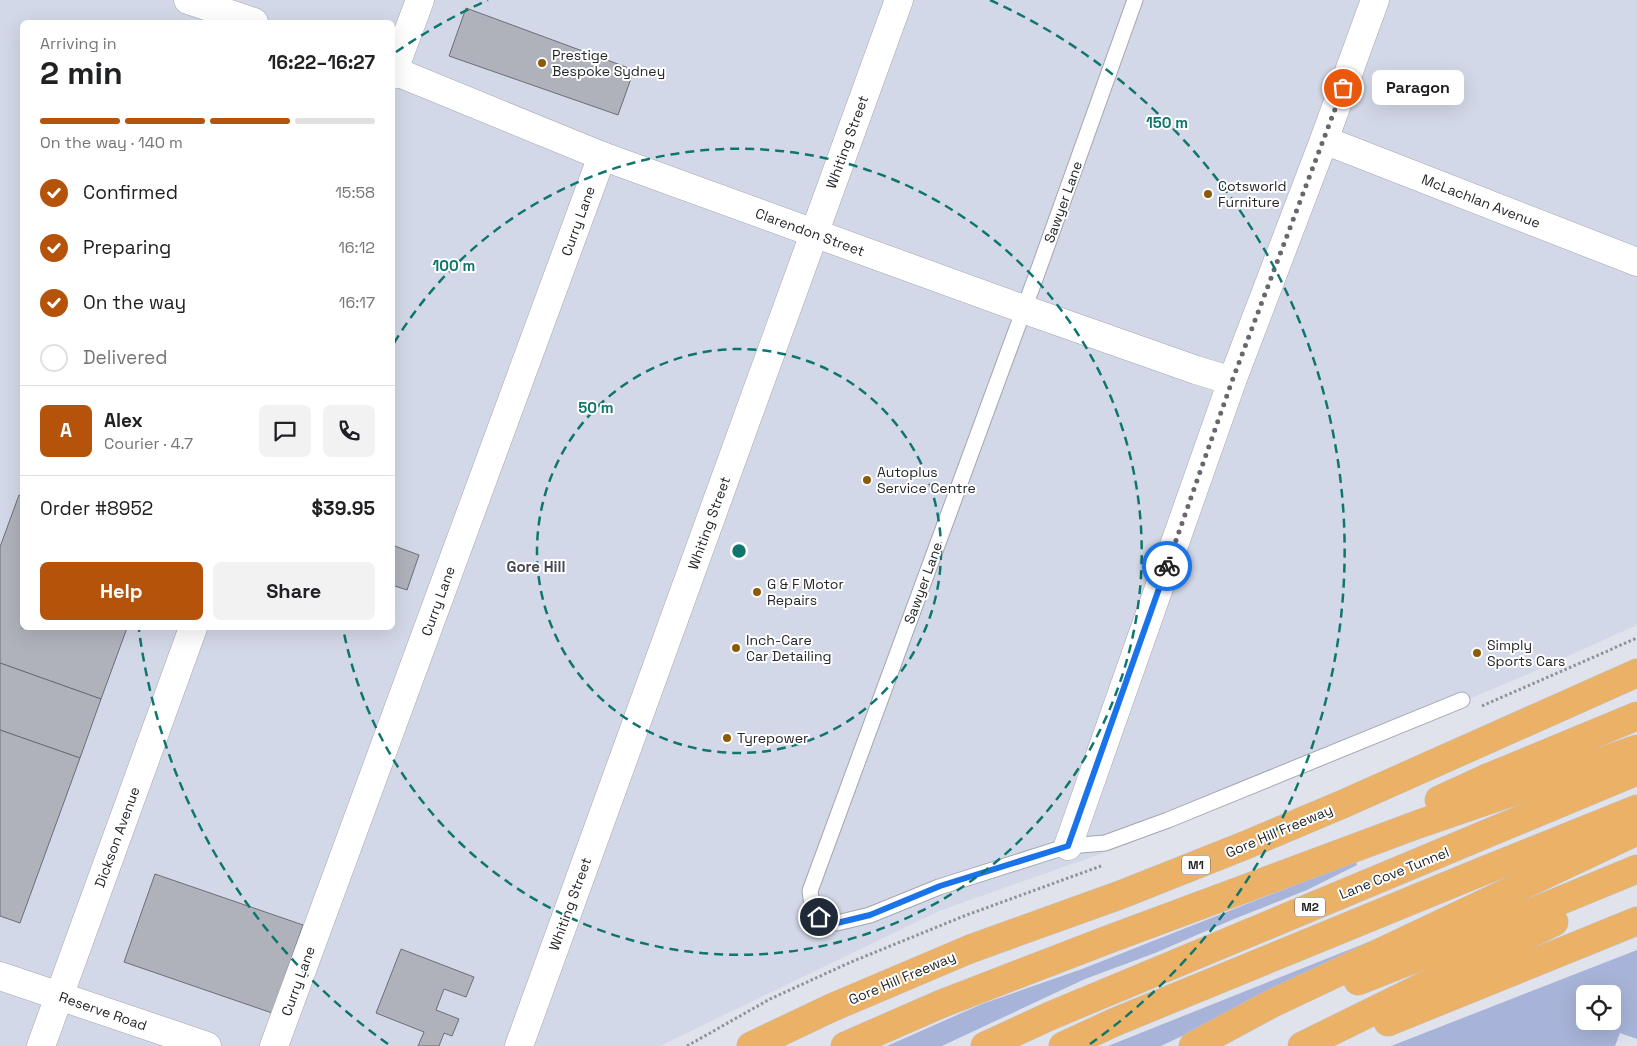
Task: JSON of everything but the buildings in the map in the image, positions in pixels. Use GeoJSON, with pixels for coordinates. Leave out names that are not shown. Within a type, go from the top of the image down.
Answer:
{"type":"FeatureCollection","features":[{"type":"Feature","properties":{"kind":"highway","name":"Gore Hill Freeway"},"geometry":{"type":"LineString","coordinates":[[752,1046],[831,1008],[970,949],[1120,895],[1317,815],[1637,673]]}},
{"type":"Feature","properties":{"kind":"highway"},"geometry":{"type":"LineString","coordinates":[[1220,898],[1487,778],[1637,716]]}},
{"type":"Feature","properties":{"kind":"highway"},"geometry":{"type":"LineString","coordinates":[[845,1046],[942,1004],[1220,898],[1419,824],[1637,749]]}},
{"type":"Feature","properties":{"kind":"highway","name":"Lane Cove Tunnel"},"geometry":{"type":"LineString","coordinates":[[985,1046],[1076,1004],[1637,771]]}},
{"type":"Feature","properties":{"kind":"highway","name":"M2"},"geometry":{"type":"LineString","coordinates":[[1063,1046],[1115,1022],[1637,809]]}},
{"type":"Feature","properties":{"kind":"highway"},"geometry":{"type":"LineString","coordinates":[[1194,1046],[1271,1004],[1637,832]]}},
{"type":"Feature","properties":{"kind":"highway"},"geometry":{"type":"LineString","coordinates":[[1194,1046],[1637,869]]}},
{"type":"Feature","properties":{"kind":"highway"},"geometry":{"type":"LineString","coordinates":[[1302,1046],[1526,935],[1637,884]]}},
{"type":"Feature","properties":{"kind":"highway"},"geometry":{"type":"LineString","coordinates":[[1327,1046],[1637,921]]}},
{"type":"Feature","properties":{"kind":"street"},"geometry":{"type":"LineString","coordinates":[[188,0],[248,20]]}},
{"type":"Feature","properties":{"kind":"street"},"geometry":{"type":"LineString","coordinates":[[395,67],[420,0]]}},
{"type":"Feature","properties":{"kind":"street","name":"Whiting Street"},"geometry":{"type":"LineString","coordinates":[[519,1046],[899,0]]}},
{"type":"Feature","properties":{"kind":"street"},"geometry":{"type":"LineString","coordinates":[[1068,846],[1232,381],[1375,0]]}},
{"type":"Feature","properties":{"kind":"street","name":"Clarendon Street"},"geometry":{"type":"LineString","coordinates":[[395,73],[602,156],[1022,310],[1232,381]]}},
{"type":"Feature","properties":{"kind":"street","name":"McLachlan Avenue"},"geometry":{"type":"LineString","coordinates":[[1324,140],[1637,262]]}},
{"type":"Feature","properties":{"kind":"street","name":"Curry Lane"},"geometry":{"type":"LineString","coordinates":[[274,1046],[602,156]]}},
{"type":"Feature","properties":{"kind":"street","name":"Dickson Avenue"},"geometry":{"type":"LineString","coordinates":[[41,1046],[192,630]]}},
{"type":"Feature","properties":{"kind":"street","name":"Reserve Road"},"geometry":{"type":"LineString","coordinates":[[0,976],[207,1046]]}},
{"type":"Feature","properties":{"kind":"lane","name":"Sawyer Lane"},"geometry":{"type":"LineString","coordinates":[[1135,0],[1038,271],[1022,310],[810,891],[812,905],[819,917],[837,923],[870,915],[940,886],[1068,846],[1105,842],[1168,820],[1462,700]]}},
{"type":"Feature","properties":{"kind":"path"},"geometry":{"type":"LineString","coordinates":[[687,1046],[770,1000]]}},
{"type":"Feature","properties":{"kind":"shaded area"},"geometry":{"type":"Polygon","coordinates":[[[0,0],[1637,0],[1637,625],[1535,671],[1126,845],[939,911],[660,1046],[0,1046],[0,0]]]}},
{"type":"Feature","properties":{"kind":"shaded area"},"geometry":{"type":"Polygon","coordinates":[[[1356,861],[1357,865],[1307,890],[1155,953],[1085,979],[942,1046],[887,1046],[982,1004],[1082,969],[1356,861]]]}},
{"type":"Feature","properties":{"kind":"shaded area"},"geometry":{"type":"Polygon","coordinates":[[[1401,929],[1161,1046],[1108,1046],[1401,929]]]}},
{"type":"Feature","properties":{"kind":"shaded area"},"geometry":{"type":"Polygon","coordinates":[[[1637,950],[1637,1039],[1620,1033],[1615,1046],[1391,1046],[1637,950]]]}},
{"type":"Feature","properties":{"kind":"way so far"},"geometry":{"type":"LineString","coordinates":[[1167,566],[1232,381],[1343,88]]}},
{"type":"Feature","properties":{"kind":"place","name":"Prestige Bespoke Sydney"},"geometry":{"type":"Point","coordinates":[542,63]}},
{"type":"Feature","properties":{"kind":"place","name":"Paragon"},"geometry":{"type":"Point","coordinates":[1343,88]}},
{"type":"Feature","properties":{"kind":"place","name":"Cotsworld Furniture"},"geometry":{"type":"Point","coordinates":[1208,194]}},
{"type":"Feature","properties":{"kind":"place","name":"Autoplus Service Centre"},"geometry":{"type":"Point","coordinates":[867,480]}},
{"type":"Feature","properties":{"kind":"place","name":"G & F Motor Repairs"},"geometry":{"type":"Point","coordinates":[757,592]}},
{"type":"Feature","properties":{"kind":"place","name":"Inch-Care Car Detailing"},"geometry":{"type":"Point","coordinates":[736,648]}},
{"type":"Feature","properties":{"kind":"place","name":"Simply Sports Cars"},"geometry":{"type":"Point","coordinates":[1477,653]}},
{"type":"Feature","properties":{"kind":"place","name":"Tyrepower"},"geometry":{"type":"Point","coordinates":[727,738]}},
{"type":"Feature","properties":{"kind":"district","name":"Gore Hill"},"geometry":{"type":"Point","coordinates":[536,566]}},
{"type":"Feature","properties":{"kind":"route"},"geometry":{"type":"LineString","coordinates":[[819,917],[837,923],[870,915],[940,886],[1068,846],[1167,566]]}}]}
